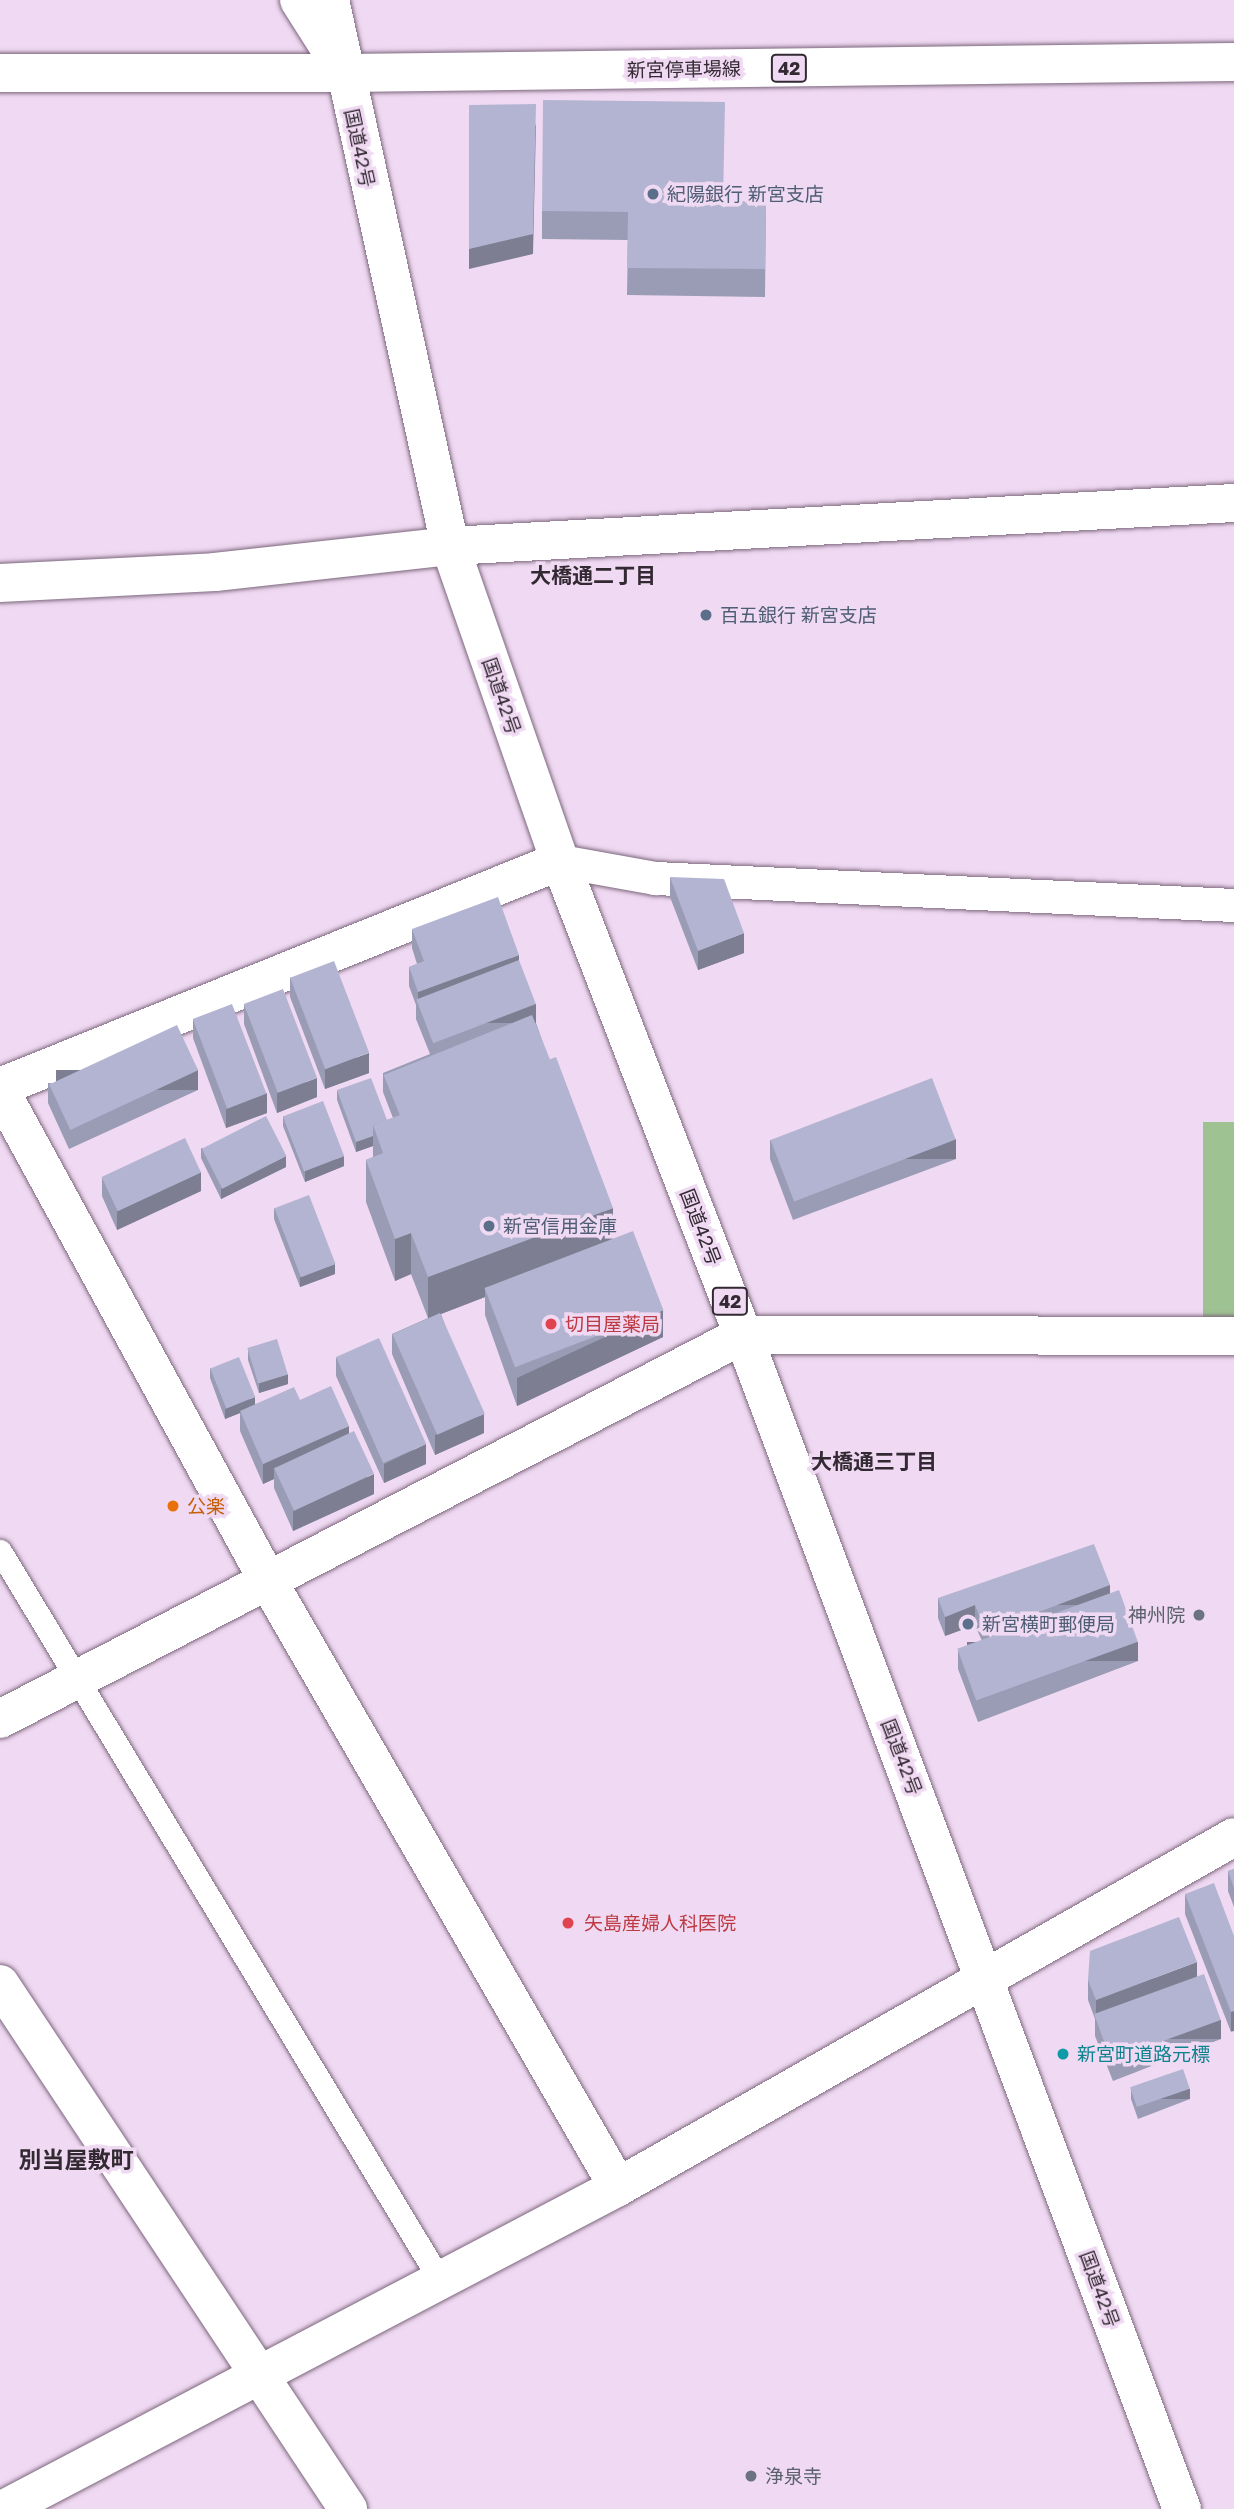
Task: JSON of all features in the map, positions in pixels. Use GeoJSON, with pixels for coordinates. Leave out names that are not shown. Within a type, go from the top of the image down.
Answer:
{"type":"FeatureCollection","features":[{"type":"Feature","properties":{"kind":"main road"},"geometry":{"type":"LineString","coordinates":[[299,0],[345,73]]}},
{"type":"Feature","properties":{"kind":"main road","name":"国道42号"},"geometry":{"type":"LineString","coordinates":[[330,0],[450,546],[560,861],[743,1335],[1182,2509]]}},
{"type":"Feature","properties":{"kind":"main road"},"geometry":{"type":"LineString","coordinates":[[345,73],[346,0]]}},
{"type":"Feature","properties":{"kind":"main road","name":"新宮停車場線"},"geometry":{"type":"LineString","coordinates":[[0,73],[345,73],[1234,62]]}},
{"type":"Feature","properties":{"kind":"main road"},"geometry":{"type":"LineString","coordinates":[[0,583],[215,572],[450,546],[1234,503]]}},
{"type":"Feature","properties":{"kind":"main road"},"geometry":{"type":"LineString","coordinates":[[560,861],[0,1089],[268,1581],[618,2188]]}},
{"type":"Feature","properties":{"kind":"main road"},"geometry":{"type":"LineString","coordinates":[[0,1719],[743,1335],[1234,1336]]}},
{"type":"Feature","properties":{"kind":"main road"},"geometry":{"type":"LineString","coordinates":[[4,2509],[618,2188],[1234,1837]]}},
{"type":"Feature","properties":{"kind":"main road"},"geometry":{"type":"LineString","coordinates":[[0,1984],[348,2509]]}},
{"type":"Feature","properties":{"kind":"street"},"geometry":{"type":"LineString","coordinates":[[560,861],[655,877],[1234,905]]}},
{"type":"Feature","properties":{"kind":"lane"},"geometry":{"type":"LineString","coordinates":[[0,1551],[440,2280]]}},
{"type":"Feature","properties":{"kind":"green space"},"geometry":{"type":"Polygon","coordinates":[[[1203,1122],[1234,1122],[1234,1328],[1203,1328],[1203,1122]]]}},
{"type":"Feature","properties":{"kind":"building"},"geometry":{"type":"Polygon","coordinates":[[[543,100],[725,102],[723,201],[766,201],[765,269],[627,268],[628,212],[542,211],[543,100]]]}},
{"type":"Feature","properties":{"kind":"building"},"geometry":{"type":"Polygon","coordinates":[[[536,104],[533,234],[469,249],[469,105],[536,104]]]}},
{"type":"Feature","properties":{"kind":"building"},"geometry":{"type":"Polygon","coordinates":[[[670,877],[724,879],[744,933],[698,951],[670,877]]]}},
{"type":"Feature","properties":{"kind":"building"},"geometry":{"type":"Polygon","coordinates":[[[498,897],[519,955],[418,992],[409,967],[424,961],[412,929],[498,897]]]}},
{"type":"Feature","properties":{"kind":"building"},"geometry":{"type":"Polygon","coordinates":[[[519,960],[536,1004],[433,1043],[416,999],[519,960]]]}},
{"type":"Feature","properties":{"kind":"building"},"geometry":{"type":"Polygon","coordinates":[[[334,961],[369,1052],[325,1069],[290,978],[334,961]]]}},
{"type":"Feature","properties":{"kind":"building"},"geometry":{"type":"Polygon","coordinates":[[[283,989],[317,1078],[278,1093],[244,1004],[283,989]]]}},
{"type":"Feature","properties":{"kind":"building"},"geometry":{"type":"Polygon","coordinates":[[[232,1004],[266,1094],[227,1109],[193,1019],[232,1004]]]}},
{"type":"Feature","properties":{"kind":"building"},"geometry":{"type":"Polygon","coordinates":[[[532,1015],[550,1060],[402,1119],[384,1075],[532,1015]]]}},
{"type":"Feature","properties":{"kind":"building"},"geometry":{"type":"Polygon","coordinates":[[[177,1025],[198,1070],[70,1130],[49,1085],[177,1025]]]}},
{"type":"Feature","properties":{"kind":"building","name":"新宮信用金庫"},"geometry":{"type":"Polygon","coordinates":[[[556,1057],[613,1208],[428,1277],[411,1233],[395,1239],[366,1160],[383,1153],[373,1125],[556,1057]]]}},
{"type":"Feature","properties":{"kind":"building"},"geometry":{"type":"Polygon","coordinates":[[[371,1078],[387,1120],[373,1125],[373,1136],[356,1142],[337,1090],[371,1078]]]}},
{"type":"Feature","properties":{"kind":"building"},"geometry":{"type":"Polygon","coordinates":[[[932,1078],[956,1140],[794,1202],[770,1140],[932,1078]]]}},
{"type":"Feature","properties":{"kind":"building"},"geometry":{"type":"Polygon","coordinates":[[[323,1101],[344,1156],[304,1171],[283,1116],[323,1101]]]}},
{"type":"Feature","properties":{"kind":"building"},"geometry":{"type":"Polygon","coordinates":[[[266,1116],[286,1156],[222,1189],[202,1149],[266,1116]]]}},
{"type":"Feature","properties":{"kind":"building"},"geometry":{"type":"Polygon","coordinates":[[[185,1138],[201,1172],[118,1211],[102,1177],[185,1138]]]}},
{"type":"Feature","properties":{"kind":"building"},"geometry":{"type":"Polygon","coordinates":[[[309,1195],[336,1264],[301,1277],[274,1208],[309,1195]]]}},
{"type":"Feature","properties":{"kind":"building"},"geometry":{"type":"Polygon","coordinates":[[[633,1231],[663,1310],[515,1367],[485,1288],[633,1231]]]}},
{"type":"Feature","properties":{"kind":"building"},"geometry":{"type":"Polygon","coordinates":[[[440,1313],[485,1413],[437,1435],[392,1334],[440,1313]]]}},
{"type":"Feature","properties":{"kind":"building"},"geometry":{"type":"Polygon","coordinates":[[[379,1338],[426,1444],[383,1463],[336,1357],[379,1338]]]}},
{"type":"Feature","properties":{"kind":"building"},"geometry":{"type":"Polygon","coordinates":[[[277,1339],[288,1374],[258,1383],[247,1348],[277,1339]]]}},
{"type":"Feature","properties":{"kind":"building"},"geometry":{"type":"Polygon","coordinates":[[[239,1357],[255,1397],[226,1408],[210,1369],[239,1357]]]}},
{"type":"Feature","properties":{"kind":"building"},"geometry":{"type":"Polygon","coordinates":[[[331,1386],[349,1426],[263,1464],[240,1411],[294,1387],[300,1400],[331,1386]]]}},
{"type":"Feature","properties":{"kind":"building"},"geometry":{"type":"Polygon","coordinates":[[[354,1431],[374,1474],[294,1511],[274,1468],[354,1431]]]}},
{"type":"Feature","properties":{"kind":"building"},"geometry":{"type":"Polygon","coordinates":[[[1094,1544],[1110,1585],[986,1632],[975,1605],[945,1617],[938,1598],[1094,1544]]]}},
{"type":"Feature","properties":{"kind":"building"},"geometry":{"type":"Polygon","coordinates":[[[1119,1590],[1138,1642],[976,1701],[957,1649],[1119,1590]]]}},
{"type":"Feature","properties":{"kind":"building"},"geometry":{"type":"Polygon","coordinates":[[[1234,1869],[1234,1888],[1228,1871],[1234,1869]]]}},
{"type":"Feature","properties":{"kind":"building"},"geometry":{"type":"Polygon","coordinates":[[[1214,1883],[1234,1936],[1234,2011],[1231,2012],[1185,1894],[1214,1883]]]}},
{"type":"Feature","properties":{"kind":"building"},"geometry":{"type":"Polygon","coordinates":[[[1179,1917],[1197,1962],[1096,2000],[1088,1980],[1090,1951],[1179,1917]]]}},
{"type":"Feature","properties":{"kind":"building"},"geometry":{"type":"Polygon","coordinates":[[[1204,1974],[1221,2020],[1111,2060],[1094,2014],[1204,1974]]]}},
{"type":"Feature","properties":{"kind":"building"},"geometry":{"type":"Polygon","coordinates":[[[1183,2069],[1190,2089],[1137,2107],[1130,2087],[1183,2069]]]}},
{"type":"Feature","properties":{"kind":"place","name":"紀陽銀行 新宮支店"},"geometry":{"type":"Point","coordinates":[653,194]}},
{"type":"Feature","properties":{"kind":"place","name":"百五銀行 新宮支店"},"geometry":{"type":"Point","coordinates":[706,615]}},
{"type":"Feature","properties":{"kind":"place","name":"新宮信用金庫"},"geometry":{"type":"Point","coordinates":[489,1226]}},
{"type":"Feature","properties":{"kind":"place","name":"切目屋薬局"},"geometry":{"type":"Point","coordinates":[551,1324]}},
{"type":"Feature","properties":{"kind":"place","name":"公楽"},"geometry":{"type":"Point","coordinates":[173,1506]}},
{"type":"Feature","properties":{"kind":"place","name":"神州院"},"geometry":{"type":"Point","coordinates":[1199,1615]}},
{"type":"Feature","properties":{"kind":"place","name":"新宮横町郵便局"},"geometry":{"type":"Point","coordinates":[968,1624]}},
{"type":"Feature","properties":{"kind":"place","name":"矢島産婦人科医院"},"geometry":{"type":"Point","coordinates":[568,1923]}},
{"type":"Feature","properties":{"kind":"place","name":"新宮町道路元標"},"geometry":{"type":"Point","coordinates":[1063,2054]}},
{"type":"Feature","properties":{"kind":"place","name":"浄泉寺"},"geometry":{"type":"Point","coordinates":[751,2476]}},
{"type":"Feature","properties":{"kind":"district","name":"大橋通二丁目"},"geometry":{"type":"Point","coordinates":[593,575]}},
{"type":"Feature","properties":{"kind":"district","name":"大橋通三丁目"},"geometry":{"type":"Point","coordinates":[874,1461]}},
{"type":"Feature","properties":{"kind":"district","name":"別当屋敷町"},"geometry":{"type":"Point","coordinates":[76,2159]}}]}
